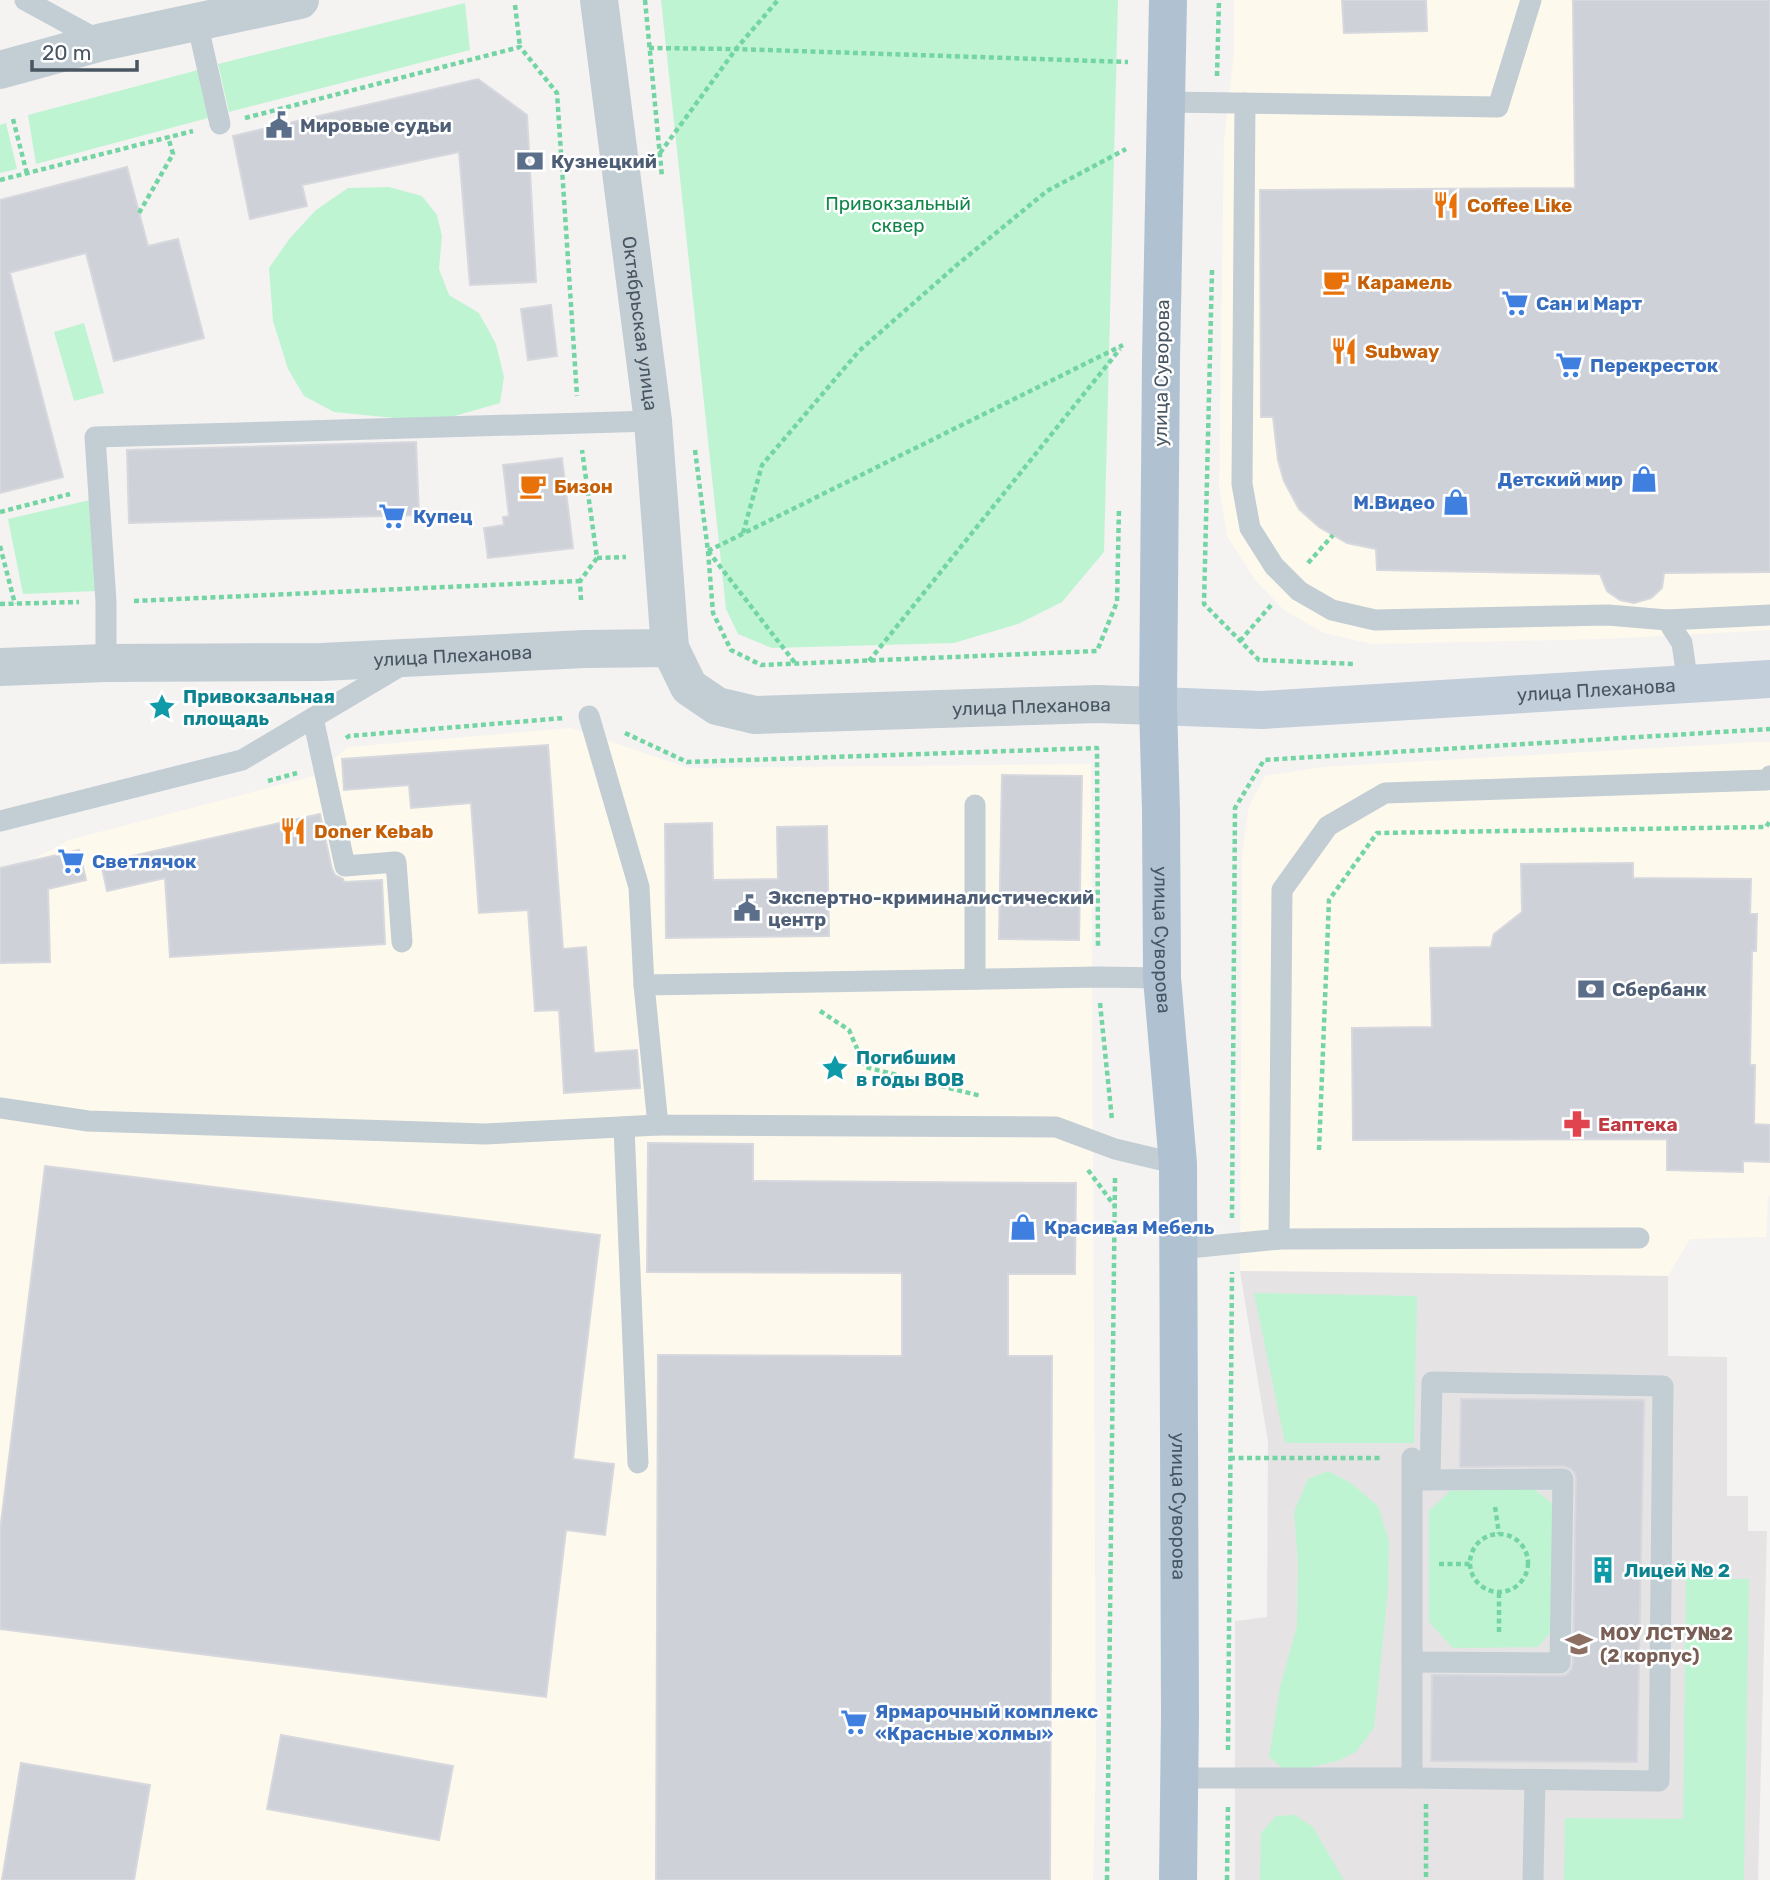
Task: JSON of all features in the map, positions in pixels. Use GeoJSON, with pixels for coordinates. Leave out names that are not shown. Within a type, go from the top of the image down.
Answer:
{"type":"FeatureCollection","features":[{"type":"Feature","properties":{"kind":"main road","name":"улица Суворова"},"geometry":{"type":"LineString","coordinates":[[1168,0],[1161,345],[1158,706],[1162,978],[1178,1164],[1178,1880]]}},
{"type":"Feature","properties":{"kind":"main road","name":"улица Плеханова"},"geometry":{"type":"LineString","coordinates":[[1158,706],[1262,710],[1770,679]]}},
{"type":"Feature","properties":{"kind":"street"},"geometry":{"type":"LineString","coordinates":[[0,70],[102,42],[300,0]]}},
{"type":"Feature","properties":{"kind":"street","name":"Октябрьская улица"},"geometry":{"type":"LineString","coordinates":[[599,0],[653,421],[670,648]]}},
{"type":"Feature","properties":{"kind":"street","name":"улица Плеханова"},"geometry":{"type":"LineString","coordinates":[[106,663],[322,662],[584,649],[670,648],[690,687],[717,706],[755,715],[1097,704],[1158,706]]}},
{"type":"Feature","properties":{"kind":"street"},"geometry":{"type":"LineString","coordinates":[[0,667],[106,663]]}},
{"type":"Feature","properties":{"kind":"lane"},"geometry":{"type":"LineString","coordinates":[[25,0],[102,42]]}},
{"type":"Feature","properties":{"kind":"lane"},"geometry":{"type":"LineString","coordinates":[[1166,102],[1498,107],[1531,0]]}},
{"type":"Feature","properties":{"kind":"lane"},"geometry":{"type":"LineString","coordinates":[[197,22],[220,124]]}},
{"type":"Feature","properties":{"kind":"lane"},"geometry":{"type":"LineString","coordinates":[[1245,103],[1242,484],[1250,528],[1274,566],[1299,591],[1332,610],[1375,620],[1608,615],[1667,620],[1770,615]]}},
{"type":"Feature","properties":{"kind":"lane"},"geometry":{"type":"LineString","coordinates":[[106,663],[106,602],[95,437],[653,421]]}},
{"type":"Feature","properties":{"kind":"lane"},"geometry":{"type":"LineString","coordinates":[[1667,620],[1682,643],[1688,685]]}},
{"type":"Feature","properties":{"kind":"lane"},"geometry":{"type":"LineString","coordinates":[[0,821],[242,760],[415,657]]}},
{"type":"Feature","properties":{"kind":"lane"},"geometry":{"type":"LineString","coordinates":[[589,716],[639,887],[644,985],[658,1125]]}},
{"type":"Feature","properties":{"kind":"lane"},"geometry":{"type":"LineString","coordinates":[[313,718],[345,866],[396,862],[402,942]]}},
{"type":"Feature","properties":{"kind":"lane"},"geometry":{"type":"LineString","coordinates":[[1279,1239],[1282,890],[1328,826],[1385,793],[1767,780],[1770,776]]}},
{"type":"Feature","properties":{"kind":"lane"},"geometry":{"type":"LineString","coordinates":[[975,805],[975,979]]}},
{"type":"Feature","properties":{"kind":"lane"},"geometry":{"type":"LineString","coordinates":[[644,985],[1162,978]]}},
{"type":"Feature","properties":{"kind":"lane"},"geometry":{"type":"LineString","coordinates":[[0,1108],[88,1121],[485,1135],[658,1125],[1056,1127],[1115,1149],[1178,1164]]}},
{"type":"Feature","properties":{"kind":"lane"},"geometry":{"type":"LineString","coordinates":[[624,1127],[638,1463]]}},
{"type":"Feature","properties":{"kind":"lane"},"geometry":{"type":"LineString","coordinates":[[1179,1250],[1279,1239],[1639,1238]]}},
{"type":"Feature","properties":{"kind":"lane"},"geometry":{"type":"LineString","coordinates":[[1179,1778],[1658,1781],[1663,1386],[1432,1382],[1421,1480],[1412,1662],[1419,1778]]}},
{"type":"Feature","properties":{"kind":"lane"},"geometry":{"type":"LineString","coordinates":[[1412,1458],[1421,1480]]}},
{"type":"Feature","properties":{"kind":"lane"},"geometry":{"type":"LineString","coordinates":[[1412,1662],[1560,1662],[1563,1479],[1421,1480]]}},
{"type":"Feature","properties":{"kind":"lane"},"geometry":{"type":"LineString","coordinates":[[1532,1880],[1535,1780]]}},
{"type":"Feature","properties":{"kind":"path"},"geometry":{"type":"LineString","coordinates":[[660,154],[736,49],[778,0]]}},
{"type":"Feature","properties":{"kind":"path"},"geometry":{"type":"LineString","coordinates":[[515,5],[520,47],[557,93],[579,423],[597,558],[580,581],[582,600]]}},
{"type":"Feature","properties":{"kind":"path"},"geometry":{"type":"LineString","coordinates":[[0,180],[520,47]]}},
{"type":"Feature","properties":{"kind":"path"},"geometry":{"type":"LineString","coordinates":[[649,48],[1128,62]]}},
{"type":"Feature","properties":{"kind":"path"},"geometry":{"type":"LineString","coordinates":[[13,119],[27,174]]}},
{"type":"Feature","properties":{"kind":"path"},"geometry":{"type":"LineString","coordinates":[[139,213],[173,154],[168,137]]}},
{"type":"Feature","properties":{"kind":"path"},"geometry":{"type":"LineString","coordinates":[[744,533],[762,465],[859,351],[1047,191],[1126,149]]}},
{"type":"Feature","properties":{"kind":"path"},"geometry":{"type":"LineString","coordinates":[[708,551],[1123,345],[869,662]]}},
{"type":"Feature","properties":{"kind":"path"},"geometry":{"type":"LineString","coordinates":[[0,512],[98,487]]}},
{"type":"Feature","properties":{"kind":"path"},"geometry":{"type":"LineString","coordinates":[[0,545],[15,604]]}},
{"type":"Feature","properties":{"kind":"path"},"geometry":{"type":"LineString","coordinates":[[708,551],[794,663]]}},
{"type":"Feature","properties":{"kind":"path"},"geometry":{"type":"LineString","coordinates":[[708,551],[713,613],[731,650],[761,665],[1097,651]]}},
{"type":"Feature","properties":{"kind":"path"},"geometry":{"type":"LineString","coordinates":[[597,558],[630,557]]}},
{"type":"Feature","properties":{"kind":"path"},"geometry":{"type":"LineString","coordinates":[[0,604],[106,602],[580,581]]}},
{"type":"Feature","properties":{"kind":"path"},"geometry":{"type":"LineString","coordinates":[[1259,660],[1359,664]]}},
{"type":"Feature","properties":{"kind":"path"},"geometry":{"type":"LineString","coordinates":[[263,782],[302,772],[349,736],[589,716],[687,762],[1097,748],[1098,977],[1115,1149],[1107,1880]]}},
{"type":"Feature","properties":{"kind":"path"},"geometry":{"type":"LineString","coordinates":[[1227,1880],[1235,808],[1264,760],[1770,729]]}},
{"type":"Feature","properties":{"kind":"path"},"geometry":{"type":"LineString","coordinates":[[1320,1150],[1328,901],[1377,833],[1766,827],[1770,821]]}},
{"type":"Feature","properties":{"kind":"path"},"geometry":{"type":"LineString","coordinates":[[819,1010],[849,1030],[865,1067],[987,1097]]}},
{"type":"Feature","properties":{"kind":"path"},"geometry":{"type":"LineString","coordinates":[[1056,1127],[1114,1205]]}},
{"type":"Feature","properties":{"kind":"path"},"geometry":{"type":"LineString","coordinates":[[1230,1458],[1412,1458]]}},
{"type":"Feature","properties":{"kind":"path"},"geometry":{"type":"LineString","coordinates":[[1494,1500],[1499,1534]]}},
{"type":"Feature","properties":{"kind":"path"},"geometry":{"type":"LineString","coordinates":[[1499,1534],[1513,1537],[1521,1543],[1529,1561],[1528,1571],[1517,1587],[1499,1593],[1481,1587],[1474,1580],[1469,1561],[1477,1543],[1485,1537],[1499,1534]]}},
{"type":"Feature","properties":{"kind":"path"},"geometry":{"type":"LineString","coordinates":[[1499,1593],[1499,1634]]}},
{"type":"Feature","properties":{"kind":"path"},"geometry":{"type":"LineString","coordinates":[[1419,1778],[1426,1880]]}},
{"type":"Feature","properties":{"kind":"shaded area","name":"Сан и Март"},"geometry":{"type":"Polygon","coordinates":[[[1234,0],[1770,0],[1770,630],[1608,639],[1372,644],[1324,633],[1284,610],[1255,580],[1227,536],[1219,486],[1224,140],[1234,53],[1234,0]]]}},
{"type":"Feature","properties":{"kind":"shaded area"},"geometry":{"type":"Polygon","coordinates":[[[571,728],[688,768],[1091,764],[1096,1753],[1093,1880],[0,1880],[0,877],[69,840],[314,776],[348,747],[571,728]]]}},
{"type":"Feature","properties":{"kind":"shaded area"},"geometry":{"type":"Polygon","coordinates":[[[1770,742],[1770,1196],[1766,1237],[1690,1239],[1668,1276],[1240,1271],[1242,853],[1249,806],[1265,776],[1321,767],[1770,742]]]}},
{"type":"Feature","properties":{"kind":"shaded area"},"geometry":{"type":"Polygon","coordinates":[[[1240,1271],[1668,1276],[1668,1356],[1727,1357],[1727,1496],[1748,1496],[1748,1531],[1767,1531],[1758,1880],[1235,1880],[1235,1621],[1267,1617],[1268,1442],[1240,1271]]]}},
{"type":"Feature","properties":{"kind":"green space","name":"Привокзальный сквер"},"geometry":{"type":"Polygon","coordinates":[[[661,0],[1118,0],[1104,552],[1062,602],[1018,624],[954,643],[772,648],[738,634],[726,609],[661,0]]]}},
{"type":"Feature","properties":{"kind":"green space"},"geometry":{"type":"Polygon","coordinates":[[[465,3],[470,50],[229,112],[218,64],[465,3]]]}},
{"type":"Feature","properties":{"kind":"green space"},"geometry":{"type":"Polygon","coordinates":[[[198,70],[208,118],[36,164],[28,115],[198,70]]]}},
{"type":"Feature","properties":{"kind":"green space"},"geometry":{"type":"Polygon","coordinates":[[[6,123],[17,169],[0,173],[0,125],[6,123]]]}},
{"type":"Feature","properties":{"kind":"green space"},"geometry":{"type":"Polygon","coordinates":[[[389,187],[422,196],[437,215],[442,236],[439,269],[449,295],[479,313],[496,344],[504,377],[500,403],[434,422],[334,412],[304,396],[288,369],[273,321],[269,268],[290,238],[316,210],[348,188],[389,187]]]}},
{"type":"Feature","properties":{"kind":"green space"},"geometry":{"type":"Polygon","coordinates":[[[84,323],[104,393],[74,401],[54,332],[84,323]]]}},
{"type":"Feature","properties":{"kind":"green space"},"geometry":{"type":"Polygon","coordinates":[[[90,500],[97,591],[23,594],[8,519],[90,500]]]}},
{"type":"Feature","properties":{"kind":"green space"},"geometry":{"type":"Polygon","coordinates":[[[1254,1293],[1417,1296],[1414,1443],[1285,1443],[1254,1293]]]}},
{"type":"Feature","properties":{"kind":"green space"},"geometry":{"type":"Polygon","coordinates":[[[1328,1471],[1351,1483],[1378,1506],[1389,1541],[1388,1591],[1374,1728],[1356,1752],[1337,1761],[1303,1769],[1282,1768],[1269,1757],[1280,1687],[1297,1626],[1298,1563],[1294,1512],[1308,1479],[1328,1471]]]}},
{"type":"Feature","properties":{"kind":"green space"},"geometry":{"type":"Polygon","coordinates":[[[1533,1488],[1555,1506],[1554,1628],[1538,1647],[1453,1648],[1429,1622],[1429,1511],[1450,1491],[1533,1488]]]}},
{"type":"Feature","properties":{"kind":"green space"},"geometry":{"type":"Polygon","coordinates":[[[1686,1578],[1749,1579],[1744,1880],[1564,1880],[1565,1818],[1683,1819],[1686,1578]]]}},
{"type":"Feature","properties":{"kind":"green space"},"geometry":{"type":"Polygon","coordinates":[[[1295,1815],[1313,1827],[1344,1880],[1260,1880],[1261,1833],[1276,1816],[1295,1815]]]}},
{"type":"Feature","properties":{"kind":"building"},"geometry":{"type":"Polygon","coordinates":[[[1342,0],[1426,0],[1427,31],[1344,33],[1342,0]]]}},
{"type":"Feature","properties":{"kind":"building","name":"Сан и Март"},"geometry":{"type":"Polygon","coordinates":[[[1573,0],[1770,0],[1770,572],[1664,573],[1662,588],[1651,598],[1634,603],[1620,600],[1607,591],[1600,574],[1377,570],[1376,549],[1347,543],[1319,527],[1299,509],[1284,481],[1278,460],[1273,417],[1261,417],[1260,190],[1575,188],[1573,0]]]}},
{"type":"Feature","properties":{"kind":"building"},"geometry":{"type":"Polygon","coordinates":[[[478,79],[527,115],[536,282],[470,285],[459,152],[302,185],[307,206],[250,219],[233,136],[478,79]]]}},
{"type":"Feature","properties":{"kind":"building"},"geometry":{"type":"Polygon","coordinates":[[[127,167],[148,246],[178,239],[204,338],[114,361],[86,253],[8,273],[63,477],[0,493],[0,200],[127,167]]]}},
{"type":"Feature","properties":{"kind":"building"},"geometry":{"type":"Polygon","coordinates":[[[551,305],[557,356],[528,360],[521,309],[551,305]]]}},
{"type":"Feature","properties":{"kind":"building"},"geometry":{"type":"Polygon","coordinates":[[[416,442],[419,515],[129,523],[127,450],[416,442]]]}},
{"type":"Feature","properties":{"kind":"building"},"geometry":{"type":"Polygon","coordinates":[[[562,458],[573,548],[488,558],[484,528],[504,525],[503,517],[509,516],[503,465],[562,458]]]}},
{"type":"Feature","properties":{"kind":"building"},"geometry":{"type":"Polygon","coordinates":[[[548,745],[563,949],[586,947],[594,1053],[637,1050],[640,1088],[564,1093],[559,1010],[535,1011],[528,910],[479,913],[471,803],[411,808],[409,785],[344,790],[342,759],[548,745]]]}},
{"type":"Feature","properties":{"kind":"building"},"geometry":{"type":"Polygon","coordinates":[[[1002,775],[1082,776],[1079,940],[999,939],[1002,775]]]}},
{"type":"Feature","properties":{"kind":"building"},"geometry":{"type":"Polygon","coordinates":[[[320,814],[335,875],[344,882],[382,880],[385,944],[170,957],[165,878],[107,891],[101,863],[320,814]]]}},
{"type":"Feature","properties":{"kind":"building","name":"Экспертно-криминалистический центр"},"geometry":{"type":"Polygon","coordinates":[[[712,823],[713,880],[778,879],[777,827],[827,826],[829,936],[666,938],[665,824],[712,823]]]}},
{"type":"Feature","properties":{"kind":"building"},"geometry":{"type":"Polygon","coordinates":[[[79,850],[86,880],[48,889],[50,962],[0,963],[0,868],[79,850]]]}},
{"type":"Feature","properties":{"kind":"building","name":"Сбербанк"},"geometry":{"type":"Polygon","coordinates":[[[1633,863],[1633,878],[1751,879],[1750,914],[1757,914],[1756,951],[1752,951],[1750,1065],[1755,1065],[1754,1124],[1770,1125],[1770,1162],[1743,1161],[1743,1172],[1667,1170],[1667,1139],[1353,1140],[1352,1028],[1432,1027],[1430,948],[1491,947],[1494,934],[1522,912],[1521,864],[1633,863]]]}},
{"type":"Feature","properties":{"kind":"building","name":"Ярмарочный комплекс «Красные холмы»"},"geometry":{"type":"Polygon","coordinates":[[[648,1143],[753,1144],[753,1181],[1076,1183],[1075,1274],[1008,1274],[1008,1356],[1052,1356],[1050,1880],[656,1880],[658,1355],[902,1356],[902,1273],[647,1272],[648,1143]]]}},
{"type":"Feature","properties":{"kind":"building"},"geometry":{"type":"Polygon","coordinates":[[[45,1166],[600,1235],[573,1459],[614,1464],[605,1535],[566,1530],[546,1697],[0,1629],[0,1531],[45,1166]]]}},
{"type":"Feature","properties":{"kind":"building","name":"Лицей № 2"},"geometry":{"type":"Polygon","coordinates":[[[1461,1399],[1644,1400],[1637,1762],[1431,1761],[1432,1675],[1560,1676],[1571,1670],[1573,1663],[1575,1473],[1563,1466],[1460,1467],[1461,1399]]]}},
{"type":"Feature","properties":{"kind":"building"},"geometry":{"type":"Polygon","coordinates":[[[281,1735],[453,1766],[439,1840],[267,1809],[281,1735]]]}},
{"type":"Feature","properties":{"kind":"building"},"geometry":{"type":"Polygon","coordinates":[[[21,1763],[150,1785],[134,1880],[2,1880],[21,1763]]]}},
{"type":"Feature","properties":{"kind":"place","name":"Мировые судьи"},"geometry":{"type":"Point","coordinates":[279,125]}},
{"type":"Feature","properties":{"kind":"place","name":"Кузнецкий"},"geometry":{"type":"Point","coordinates":[530,161]}},
{"type":"Feature","properties":{"kind":"place","name":"Coffee Like"},"geometry":{"type":"Point","coordinates":[1446,205]}},
{"type":"Feature","properties":{"kind":"place","name":"Карамель"},"geometry":{"type":"Point","coordinates":[1336,282]}},
{"type":"Feature","properties":{"kind":"place","name":"Сан и Март"},"geometry":{"type":"Point","coordinates":[1515,303]}},
{"type":"Feature","properties":{"kind":"place","name":"Subway"},"geometry":{"type":"Point","coordinates":[1344,351]}},
{"type":"Feature","properties":{"kind":"place","name":"Перекресток"},"geometry":{"type":"Point","coordinates":[1569,365]}},
{"type":"Feature","properties":{"kind":"place","name":"Детский мир"},"geometry":{"type":"Point","coordinates":[1644,479]}},
{"type":"Feature","properties":{"kind":"place","name":"Бизон"},"geometry":{"type":"Point","coordinates":[533,486]}},
{"type":"Feature","properties":{"kind":"place","name":"М.Видео"},"geometry":{"type":"Point","coordinates":[1456,502]}},
{"type":"Feature","properties":{"kind":"place","name":"Купец"},"geometry":{"type":"Point","coordinates":[392,516]}},
{"type":"Feature","properties":{"kind":"place","name":"Привокзальная площадь"},"geometry":{"type":"Point","coordinates":[162,707]}},
{"type":"Feature","properties":{"kind":"place","name":"Doner Kebab"},"geometry":{"type":"Point","coordinates":[293,831]}},
{"type":"Feature","properties":{"kind":"place","name":"Светлячок"},"geometry":{"type":"Point","coordinates":[71,861]}},
{"type":"Feature","properties":{"kind":"place","name":"Экспертно-криминалистический центр"},"geometry":{"type":"Point","coordinates":[747,908]}},
{"type":"Feature","properties":{"kind":"place","name":"Сбербанк"},"geometry":{"type":"Point","coordinates":[1591,989]}},
{"type":"Feature","properties":{"kind":"place","name":"Погибшим в годы ВОВ"},"geometry":{"type":"Point","coordinates":[835,1068]}},
{"type":"Feature","properties":{"kind":"place","name":"Еаптека"},"geometry":{"type":"Point","coordinates":[1577,1124]}},
{"type":"Feature","properties":{"kind":"place","name":"Красивая Мебель"},"geometry":{"type":"Point","coordinates":[1023,1227]}},
{"type":"Feature","properties":{"kind":"place","name":"Лицей № 2"},"geometry":{"type":"Point","coordinates":[1603,1570]}},
{"type":"Feature","properties":{"kind":"place","name":"МОУ ЛСТУ№2 (2 корпус)"},"geometry":{"type":"Point","coordinates":[1579,1644]}},
{"type":"Feature","properties":{"kind":"place","name":"Ярмарочный комплекс «Красные холмы»"},"geometry":{"type":"Point","coordinates":[854,1722]}}]}
